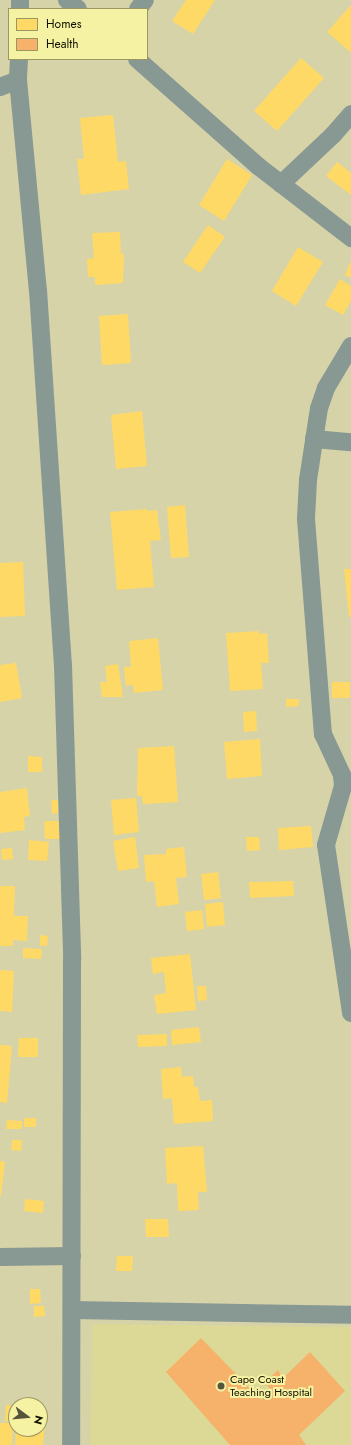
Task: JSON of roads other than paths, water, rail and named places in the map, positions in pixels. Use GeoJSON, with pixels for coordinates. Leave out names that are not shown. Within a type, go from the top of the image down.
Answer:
{"type":"FeatureCollection","features":[{"type":"Feature","properties":{"kind":"street"},"geometry":{"type":"LineString","coordinates":[[67,0],[77,8]]}},
{"type":"Feature","properties":{"kind":"street"},"geometry":{"type":"LineString","coordinates":[[139,8],[145,0]]}},
{"type":"Feature","properties":{"kind":"street"},"geometry":{"type":"LineString","coordinates":[[19,60],[18,80],[38,290],[62,665],[72,959],[71,1445]]}},
{"type":"Feature","properties":{"kind":"street"},"geometry":{"type":"LineString","coordinates":[[138,60],[281,184],[351,238]]}},
{"type":"Feature","properties":{"kind":"street"},"geometry":{"type":"LineString","coordinates":[[0,87],[18,80]]}},
{"type":"Feature","properties":{"kind":"street"},"geometry":{"type":"LineString","coordinates":[[281,184],[333,135],[351,114]]}},
{"type":"Feature","properties":{"kind":"street"},"geometry":{"type":"LineString","coordinates":[[351,346],[326,388],[319,408],[308,480],[306,519],[323,734],[342,775],[343,786],[328,834],[327,858],[351,1013]]}},
{"type":"Feature","properties":{"kind":"street"},"geometry":{"type":"LineString","coordinates":[[314,439],[351,442]]}},
{"type":"Feature","properties":{"kind":"street"},"geometry":{"type":"LineString","coordinates":[[0,1257],[72,1256]]}},
{"type":"Feature","properties":{"kind":"street"},"geometry":{"type":"LineString","coordinates":[[72,1310],[351,1314]]}},
{"type":"Feature","properties":{"kind":"place","name":"Cape Coast Teaching Hospital"},"geometry":{"type":"Point","coordinates":[221,1386]}}]}
